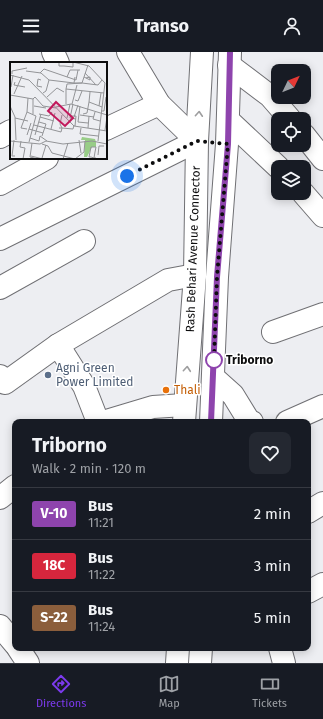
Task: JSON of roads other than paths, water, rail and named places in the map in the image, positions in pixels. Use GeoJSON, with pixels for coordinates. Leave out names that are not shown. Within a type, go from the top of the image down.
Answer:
{"type":"FeatureCollection","features":[{"type":"Feature","properties":{"kind":"street"},"geometry":{"type":"LineString","coordinates":[[53,52],[58,62]]}},
{"type":"Feature","properties":{"kind":"street"},"geometry":{"type":"LineString","coordinates":[[128,52],[159,104],[197,141]]}},
{"type":"Feature","properties":{"kind":"street","name":"Rash Behari Avenue Connector"},"geometry":{"type":"LineString","coordinates":[[184,414],[195,275],[197,141],[202,52]]}},
{"type":"Feature","properties":{"kind":"street"},"geometry":{"type":"LineString","coordinates":[[230,59],[266,92],[284,112]]}},
{"type":"Feature","properties":{"kind":"street","name":"Rash Behari Avenue Connector"},"geometry":{"type":"LineString","coordinates":[[211,419],[217,277],[228,144],[230,59]]}},
{"type":"Feature","properties":{"kind":"street"},"geometry":{"type":"LineString","coordinates":[[107,129],[159,104]]}},
{"type":"Feature","properties":{"kind":"street"},"geometry":{"type":"LineString","coordinates":[[228,120],[271,160]]}},
{"type":"Feature","properties":{"kind":"street"},"geometry":{"type":"LineString","coordinates":[[0,136],[10,131]]}},
{"type":"Feature","properties":{"kind":"street"},"geometry":{"type":"LineString","coordinates":[[0,239],[197,141],[228,144]]}},
{"type":"Feature","properties":{"kind":"street"},"geometry":{"type":"LineString","coordinates":[[311,144],[323,159]]}},
{"type":"Feature","properties":{"kind":"street"},"geometry":{"type":"LineString","coordinates":[[0,184],[45,159]]}},
{"type":"Feature","properties":{"kind":"street"},"geometry":{"type":"LineString","coordinates":[[309,200],[323,216]]}},
{"type":"Feature","properties":{"kind":"street"},"geometry":{"type":"LineString","coordinates":[[0,288],[84,241]]}},
{"type":"Feature","properties":{"kind":"street"},"geometry":{"type":"LineString","coordinates":[[2,381],[58,345],[168,280],[195,275]]}},
{"type":"Feature","properties":{"kind":"street"},"geometry":{"type":"LineString","coordinates":[[273,332],[323,314]]}},
{"type":"Feature","properties":{"kind":"street"},"geometry":{"type":"LineString","coordinates":[[58,345],[84,386],[97,419]]}},
{"type":"Feature","properties":{"kind":"street"},"geometry":{"type":"LineString","coordinates":[[214,378],[233,395],[248,419]]}},
{"type":"Feature","properties":{"kind":"street"},"geometry":{"type":"LineString","coordinates":[[294,419],[323,406]]}},
{"type":"Feature","properties":{"kind":"street"},"geometry":{"type":"LineString","coordinates":[[113,419],[153,407],[184,414]]}},
{"type":"Feature","properties":{"kind":"street"},"geometry":{"type":"LineString","coordinates":[[0,498],[12,488]]}},
{"type":"Feature","properties":{"kind":"street"},"geometry":{"type":"LineString","coordinates":[[311,510],[323,503]]}},
{"type":"Feature","properties":{"kind":"street"},"geometry":{"type":"LineString","coordinates":[[311,590],[323,584]]}},
{"type":"Feature","properties":{"kind":"street"},"geometry":{"type":"LineString","coordinates":[[20,651],[28,663]]}},
{"type":"Feature","properties":{"kind":"street"},"geometry":{"type":"LineString","coordinates":[[177,663],[178,651]]}},
{"type":"Feature","properties":{"kind":"street"},"geometry":{"type":"LineString","coordinates":[[200,663],[201,651]]}},
{"type":"Feature","properties":{"kind":"street"},"geometry":{"type":"LineString","coordinates":[[281,651],[284,663]]}},
{"type":"Feature","properties":{"kind":"place","name":"Triborno"},"geometry":{"type":"Point","coordinates":[214,360]}},
{"type":"Feature","properties":{"kind":"place","name":"Agni Green Power Limited"},"geometry":{"type":"Point","coordinates":[48,375]}},
{"type":"Feature","properties":{"kind":"place","name":"Thali"},"geometry":{"type":"Point","coordinates":[166,390]}}]}
